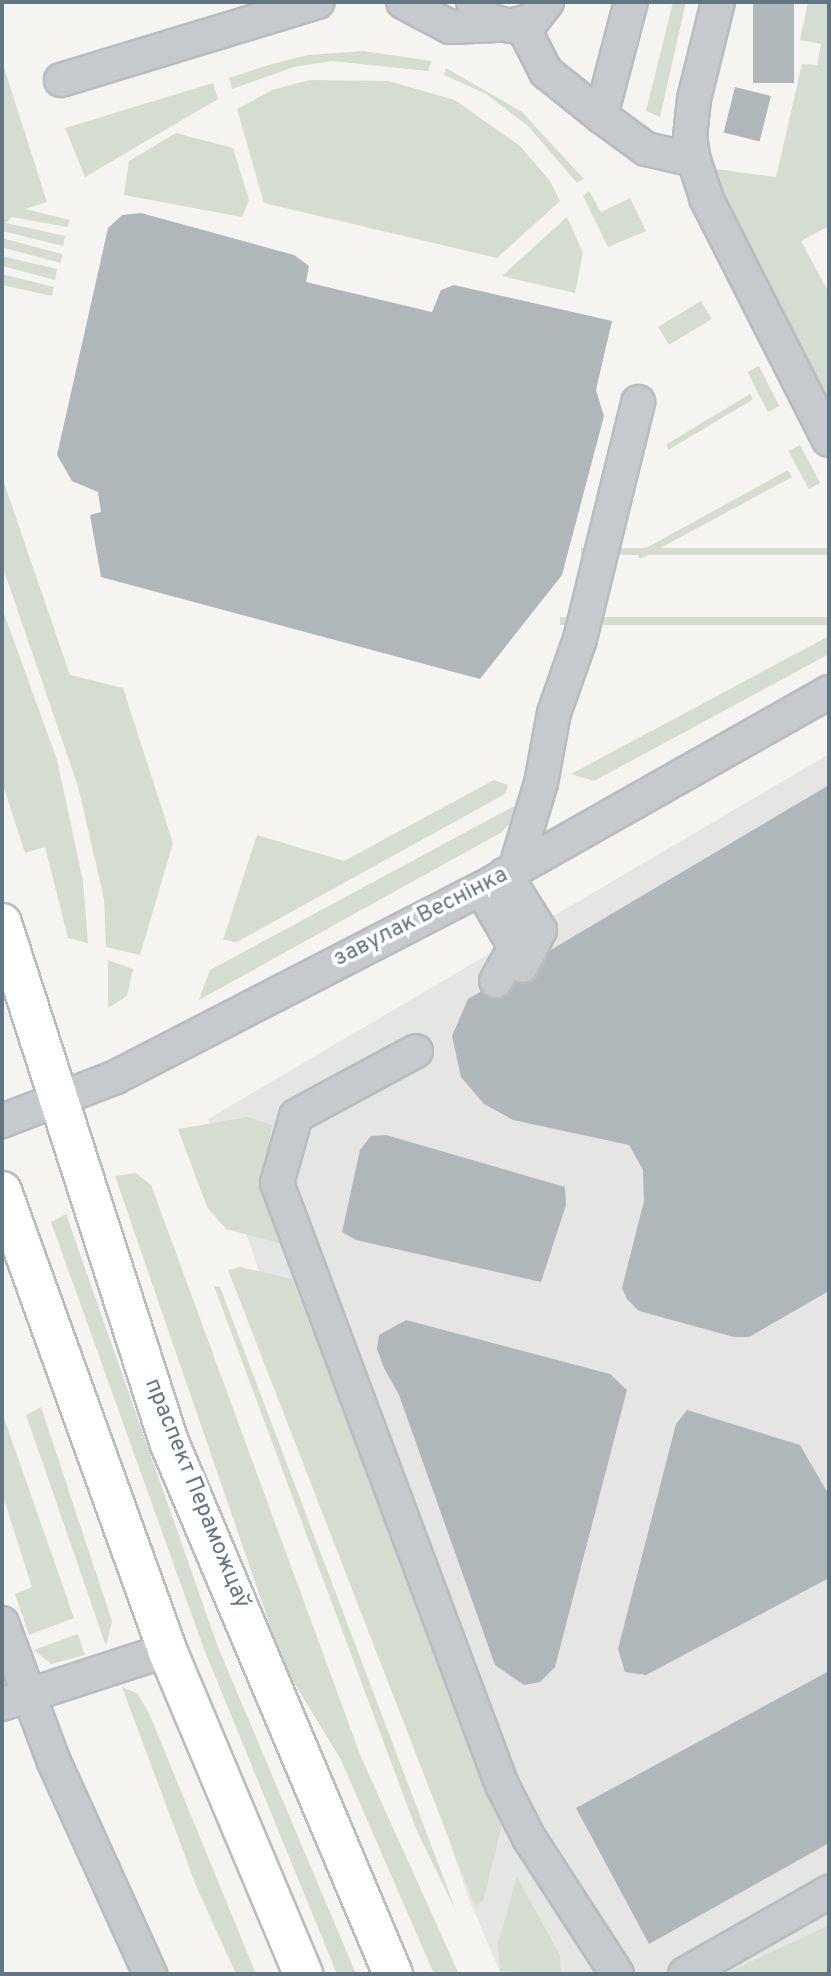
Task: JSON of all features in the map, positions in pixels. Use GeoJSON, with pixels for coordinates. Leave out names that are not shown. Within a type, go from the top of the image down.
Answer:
{"type":"FeatureCollection","features":[{"type":"Feature","properties":{"kind":"main road","name":"праспект Пераможцаў"},"geometry":{"type":"LineString","coordinates":[[2,923],[55,1101],[169,1442],[393,1967]]}},
{"type":"Feature","properties":{"kind":"main road"},"geometry":{"type":"LineString","coordinates":[[2,1191],[167,1650],[303,1974]]}},
{"type":"Feature","properties":{"kind":"street"},"geometry":{"type":"LineString","coordinates":[[61,80],[317,2]]}},
{"type":"Feature","properties":{"kind":"street"},"geometry":{"type":"LineString","coordinates":[[403,2],[450,27],[510,25],[547,2]]}},
{"type":"Feature","properties":{"kind":"street"},"geometry":{"type":"LineString","coordinates":[[473,2],[510,25],[546,72],[646,149],[694,160]]}},
{"type":"Feature","properties":{"kind":"street"},"geometry":{"type":"LineString","coordinates":[[601,116],[631,2]]}},
{"type":"Feature","properties":{"kind":"street"},"geometry":{"type":"LineString","coordinates":[[718,2],[694,99],[690,136],[694,160],[706,198],[829,440]]}},
{"type":"Feature","properties":{"kind":"street"},"geometry":{"type":"LineString","coordinates":[[509,973],[514,947],[500,877],[541,783],[554,713],[580,639],[638,402]]}},
{"type":"Feature","properties":{"kind":"street","name":"завулак Веснінка"},"geometry":{"type":"LineString","coordinates":[[2,1121],[125,1073],[500,877],[829,694]]}},
{"type":"Feature","properties":{"kind":"street"},"geometry":{"type":"LineString","coordinates":[[416,1051],[296,1116],[277,1183],[502,1785],[529,1838],[617,1974]]}},
{"type":"Feature","properties":{"kind":"street"},"geometry":{"type":"LineString","coordinates":[[2,1623],[15,1700],[150,1974]]}},
{"type":"Feature","properties":{"kind":"street"},"geometry":{"type":"LineString","coordinates":[[15,1700],[167,1650]]}},
{"type":"Feature","properties":{"kind":"street"},"geometry":{"type":"LineString","coordinates":[[685,1974],[829,1892]]}},
{"type":"Feature","properties":{"kind":"shaded area"},"geometry":{"type":"Polygon","coordinates":[[[673,2],[686,2],[660,117],[646,111],[673,2]]]}},
{"type":"Feature","properties":{"kind":"shaded area"},"geometry":{"type":"Polygon","coordinates":[[[808,2],[829,2],[829,226],[801,241],[829,293],[829,409],[709,168],[776,177],[802,64],[817,65],[821,44],[800,40],[808,2]]]}},
{"type":"Feature","properties":{"kind":"shaded area"},"geometry":{"type":"Polygon","coordinates":[[[363,51],[432,61],[428,71],[332,61],[294,67],[232,89],[229,78],[308,55],[363,51]]]}},
{"type":"Feature","properties":{"kind":"shaded area"},"geometry":{"type":"Polygon","coordinates":[[[2,61],[47,202],[25,209],[70,220],[67,227],[12,217],[6,223],[65,236],[63,246],[2,231],[2,61]]]}},
{"type":"Feature","properties":{"kind":"shaded area"},"geometry":{"type":"Polygon","coordinates":[[[446,68],[522,112],[584,179],[577,183],[528,126],[486,94],[444,75],[446,68]]]}},
{"type":"Feature","properties":{"kind":"shaded area"},"geometry":{"type":"Polygon","coordinates":[[[309,80],[388,81],[455,100],[520,146],[550,181],[560,201],[497,258],[264,203],[237,109],[272,90],[309,80]]]}},
{"type":"Feature","properties":{"kind":"shaded area"},"geometry":{"type":"Polygon","coordinates":[[[213,83],[218,99],[85,177],[65,128],[213,83]]]}},
{"type":"Feature","properties":{"kind":"shaded area"},"geometry":{"type":"Polygon","coordinates":[[[176,133],[233,148],[249,200],[242,217],[124,195],[129,161],[176,133]]]}},
{"type":"Feature","properties":{"kind":"shaded area"},"geometry":{"type":"Polygon","coordinates":[[[589,191],[601,212],[630,198],[646,231],[608,247],[583,196],[589,191]]]}},
{"type":"Feature","properties":{"kind":"shaded area"},"geometry":{"type":"Polygon","coordinates":[[[567,217],[583,253],[575,293],[502,276],[567,217]]]}},
{"type":"Feature","properties":{"kind":"shaded area"},"geometry":{"type":"Polygon","coordinates":[[[2,238],[63,254],[61,263],[2,247],[2,238]]]}},
{"type":"Feature","properties":{"kind":"shaded area"},"geometry":{"type":"Polygon","coordinates":[[[2,256],[57,269],[55,280],[2,266],[2,256]]]}},
{"type":"Feature","properties":{"kind":"shaded area"},"geometry":{"type":"Polygon","coordinates":[[[2,274],[54,287],[52,296],[2,285],[2,274]]]}},
{"type":"Feature","properties":{"kind":"shaded area"},"geometry":{"type":"Polygon","coordinates":[[[701,301],[712,319],[669,345],[658,327],[701,301]]]}},
{"type":"Feature","properties":{"kind":"shaded area"},"geometry":{"type":"Polygon","coordinates":[[[759,366],[779,406],[768,412],[747,372],[759,366]]]}},
{"type":"Feature","properties":{"kind":"shaded area"},"geometry":{"type":"Polygon","coordinates":[[[750,394],[753,399],[669,450],[666,444],[750,394]]]}},
{"type":"Feature","properties":{"kind":"shaded area"},"geometry":{"type":"Polygon","coordinates":[[[800,445],[820,483],[809,489],[789,451],[800,445]]]}},
{"type":"Feature","properties":{"kind":"shaded area"},"geometry":{"type":"Polygon","coordinates":[[[788,470],[792,477],[640,559],[637,553],[788,470]]]}},
{"type":"Feature","properties":{"kind":"shaded area"},"geometry":{"type":"Polygon","coordinates":[[[2,477],[70,675],[123,688],[173,843],[140,955],[106,947],[104,899],[78,786],[2,565],[2,477]]]}},
{"type":"Feature","properties":{"kind":"shaded area"},"geometry":{"type":"Polygon","coordinates":[[[581,548],[829,548],[829,555],[581,555],[581,548]]]}},
{"type":"Feature","properties":{"kind":"shaded area"},"geometry":{"type":"Polygon","coordinates":[[[2,608],[57,760],[83,881],[88,943],[68,938],[45,847],[25,853],[2,782],[2,608]]]}},
{"type":"Feature","properties":{"kind":"shaded area"},"geometry":{"type":"Polygon","coordinates":[[[560,617],[829,617],[829,625],[560,625],[560,617]]]}},
{"type":"Feature","properties":{"kind":"shaded area"},"geometry":{"type":"Polygon","coordinates":[[[829,636],[829,654],[594,781],[571,774],[829,636]]]}},
{"type":"Feature","properties":{"kind":"shaded area"},"geometry":{"type":"Polygon","coordinates":[[[829,754],[829,1925],[724,1974],[501,1974],[468,1897],[208,1119],[829,754]]]}},
{"type":"Feature","properties":{"kind":"shaded area"},"geometry":{"type":"Polygon","coordinates":[[[494,780],[508,785],[505,794],[237,942],[223,940],[257,835],[344,861],[494,780]]]}},
{"type":"Feature","properties":{"kind":"shaded area"},"geometry":{"type":"Polygon","coordinates":[[[518,804],[518,814],[502,832],[199,1000],[210,970],[518,804]]]}},
{"type":"Feature","properties":{"kind":"shaded area"},"geometry":{"type":"Polygon","coordinates":[[[108,960],[133,969],[127,996],[108,1008],[108,960]]]}},
{"type":"Feature","properties":{"kind":"shaded area"},"geometry":{"type":"Polygon","coordinates":[[[248,1117],[272,1125],[262,1191],[283,1244],[226,1229],[207,1207],[178,1129],[248,1117]]]}},
{"type":"Feature","properties":{"kind":"shaded area"},"geometry":{"type":"Polygon","coordinates":[[[136,1173],[151,1185],[361,1757],[459,1974],[434,1974],[341,1760],[284,1666],[115,1176],[136,1173]]]}},
{"type":"Feature","properties":{"kind":"shaded area"},"geometry":{"type":"Polygon","coordinates":[[[66,1214],[218,1647],[356,1974],[337,1974],[204,1649],[51,1222],[66,1214]]]}},
{"type":"Feature","properties":{"kind":"shaded area"},"geometry":{"type":"Polygon","coordinates":[[[240,1267],[292,1279],[502,1825],[483,1901],[475,1906],[228,1270],[240,1267]]]}},
{"type":"Feature","properties":{"kind":"shaded area"},"geometry":{"type":"Polygon","coordinates":[[[214,1286],[220,1287],[456,1911],[416,1829],[214,1286]]]}},
{"type":"Feature","properties":{"kind":"shaded area"},"geometry":{"type":"Polygon","coordinates":[[[41,1407],[112,1621],[106,1646],[26,1415],[41,1407]]]}},
{"type":"Feature","properties":{"kind":"shaded area"},"geometry":{"type":"Polygon","coordinates":[[[2,1412],[74,1618],[29,1635],[15,1594],[32,1587],[2,1493],[2,1412]]]}},
{"type":"Feature","properties":{"kind":"shaded area"},"geometry":{"type":"Polygon","coordinates":[[[78,1634],[85,1655],[51,1664],[34,1650],[78,1634]]]}},
{"type":"Feature","properties":{"kind":"shaded area"},"geometry":{"type":"Polygon","coordinates":[[[122,1687],[137,1693],[149,1713],[256,1974],[236,1974],[197,1888],[122,1687]]]}},
{"type":"Feature","properties":{"kind":"shaded area"},"geometry":{"type":"Polygon","coordinates":[[[517,1877],[560,1955],[561,1974],[500,1971],[498,1943],[517,1877]]]}},
{"type":"Feature","properties":{"kind":"shaded area"},"geometry":{"type":"Polygon","coordinates":[[[829,1925],[829,1974],[724,1974],[829,1925]]]}},
{"type":"Feature","properties":{"kind":"building"},"geometry":{"type":"Polygon","coordinates":[[[753,2],[794,2],[794,83],[753,83],[753,2]]]}},
{"type":"Feature","properties":{"kind":"building"},"geometry":{"type":"Polygon","coordinates":[[[735,87],[771,96],[760,142],[724,133],[735,87]]]}},
{"type":"Feature","properties":{"kind":"building"},"geometry":{"type":"Polygon","coordinates":[[[141,213],[294,255],[309,266],[306,282],[432,312],[441,290],[454,285],[612,321],[596,390],[604,416],[562,575],[480,679],[101,577],[90,515],[101,512],[98,492],[72,481],[57,455],[108,228],[122,215],[141,213]]]}},
{"type":"Feature","properties":{"kind":"building"},"geometry":{"type":"Polygon","coordinates":[[[829,785],[829,1291],[749,1337],[734,1337],[639,1311],[627,1299],[622,1288],[644,1201],[643,1170],[629,1145],[513,1120],[484,1104],[461,1077],[452,1036],[468,999],[829,785]]]}},
{"type":"Feature","properties":{"kind":"building"},"geometry":{"type":"Polygon","coordinates":[[[386,1135],[565,1187],[566,1205],[541,1282],[356,1240],[342,1232],[360,1150],[371,1136],[386,1135]]]}},
{"type":"Feature","properties":{"kind":"building"},"geometry":{"type":"Polygon","coordinates":[[[406,1320],[610,1374],[627,1390],[555,1667],[540,1682],[524,1685],[495,1665],[399,1395],[384,1368],[377,1349],[379,1335],[406,1320]]]}},
{"type":"Feature","properties":{"kind":"building"},"geometry":{"type":"Polygon","coordinates":[[[687,1410],[800,1445],[829,1495],[829,1578],[646,1675],[625,1672],[618,1649],[676,1424],[687,1410]]]}},
{"type":"Feature","properties":{"kind":"building"},"geometry":{"type":"Polygon","coordinates":[[[829,1671],[829,1843],[649,1944],[576,1808],[829,1671]]]}}]}
